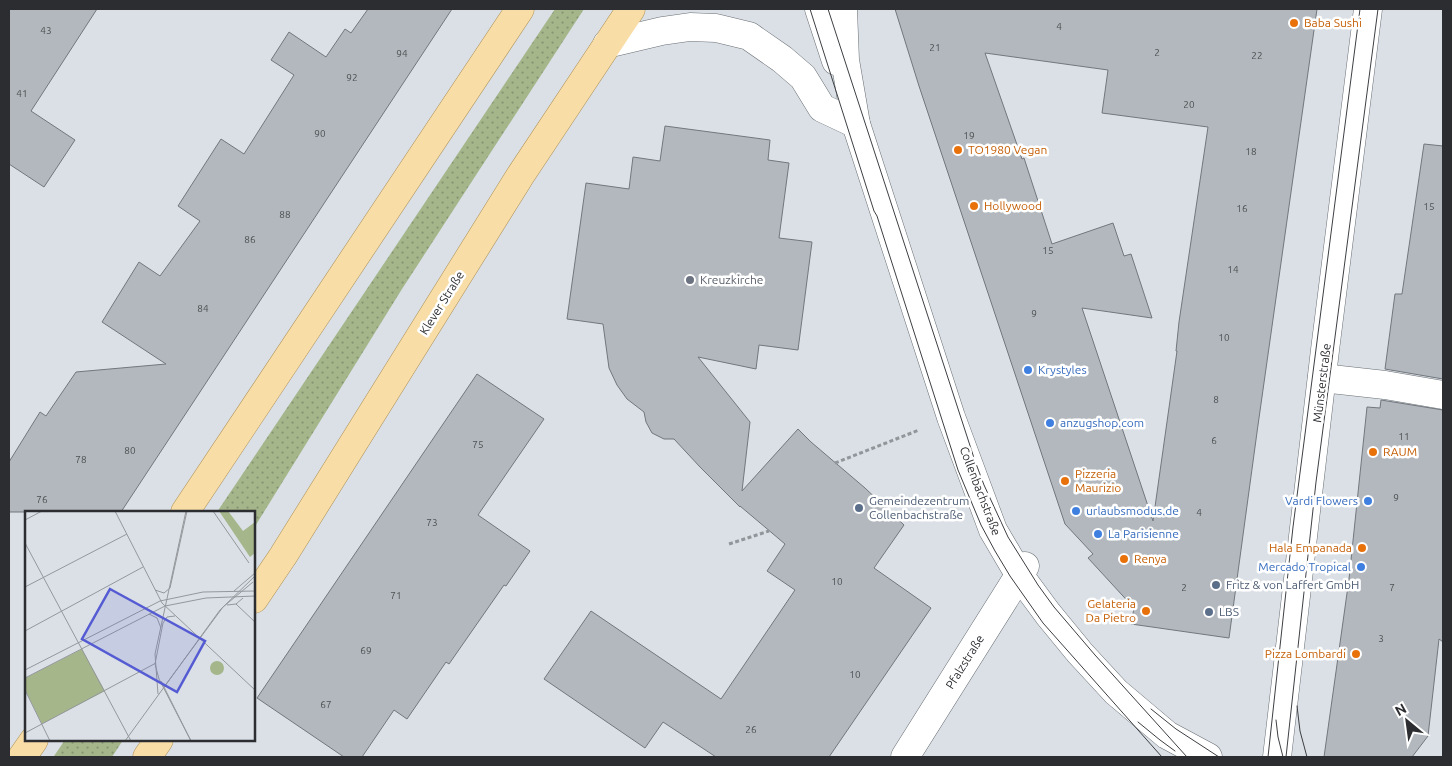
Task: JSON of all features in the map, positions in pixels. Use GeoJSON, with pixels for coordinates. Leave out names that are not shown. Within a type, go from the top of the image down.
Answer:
{"type":"FeatureCollection","features":[{"type":"Feature","properties":{"kind":"main road"},"geometry":{"type":"LineString","coordinates":[[186,511],[520,9]]}},
{"type":"Feature","properties":{"kind":"main road","name":"Klever Straße"},"geometry":{"type":"LineString","coordinates":[[255,598],[520,176],[632,9]]}},
{"type":"Feature","properties":{"kind":"main road"},"geometry":{"type":"LineString","coordinates":[[22,757],[33,741]]}},
{"type":"Feature","properties":{"kind":"main road"},"geometry":{"type":"LineString","coordinates":[[147,757],[158,741]]}},
{"type":"Feature","properties":{"kind":"street"},"geometry":{"type":"LineString","coordinates":[[819,9],[856,124]]}},
{"type":"Feature","properties":{"kind":"street","name":"Collenbachstraße"},"geometry":{"type":"LineString","coordinates":[[843,9],[845,60],[856,124],[951,417],[992,530],[1022,571],[1048,614],[1116,692],[1167,735],[1208,757]]}},
{"type":"Feature","properties":{"kind":"street","name":"Münsterstraße"},"geometry":{"type":"LineString","coordinates":[[1277,757],[1368,9]]}},
{"type":"Feature","properties":{"kind":"street"},"geometry":{"type":"LineString","coordinates":[[607,44],[662,31],[690,27],[716,28],[749,36],[782,58],[803,77],[822,108],[856,124]]}},
{"type":"Feature","properties":{"kind":"street"},"geometry":{"type":"LineString","coordinates":[[1322,378],[1385,385],[1443,395]]}},
{"type":"Feature","properties":{"kind":"street","name":"Pfalzstraße"},"geometry":{"type":"LineString","coordinates":[[905,757],[1022,571]]}},
{"type":"Feature","properties":{"kind":"path"},"geometry":{"type":"LineString","coordinates":[[835,463],[951,417]]}},
{"type":"Feature","properties":{"kind":"path"},"geometry":{"type":"LineString","coordinates":[[729,544],[769,531]]}},
{"type":"Feature","properties":{"kind":"green space"},"geometry":{"type":"Polygon","coordinates":[[[555,9],[584,9],[402,289],[255,526],[255,511],[218,511],[555,9]]]}},
{"type":"Feature","properties":{"kind":"green space"},"geometry":{"type":"Polygon","coordinates":[[[64,741],[122,741],[112,757],[54,756],[64,741]]]}},
{"type":"Feature","properties":{"kind":"building"},"geometry":{"type":"Polygon","coordinates":[[[9,9],[97,9],[31,111],[75,140],[44,187],[9,164],[9,9]]]}},
{"type":"Feature","properties":{"kind":"building"},"geometry":{"type":"Polygon","coordinates":[[[368,9],[452,9],[122,511],[9,512],[9,462],[40,412],[46,416],[76,372],[166,364],[102,322],[139,262],[160,276],[200,221],[178,206],[221,139],[244,154],[294,75],[271,60],[289,32],[326,57],[345,29],[351,33],[368,9]]]}},
{"type":"Feature","properties":{"kind":"building"},"geometry":{"type":"Polygon","coordinates":[[[895,9],[1317,9],[1229,638],[1131,624],[1134,608],[1088,558],[1093,554],[1065,524],[895,9]],[[985,53],[1022,159],[1024,158],[1052,244],[1113,223],[1124,256],[1131,254],[1152,318],[1082,308],[1153,521],[1177,351],[1179,322],[1208,127],[1102,113],[1108,70],[985,53]]]}},
{"type":"Feature","properties":{"kind":"building"},"geometry":{"type":"Polygon","coordinates":[[[665,126],[770,140],[768,160],[789,163],[779,238],[812,242],[798,350],[759,345],[756,369],[698,357],[750,422],[742,491],[798,429],[904,525],[874,568],[931,608],[829,757],[716,757],[663,722],[645,748],[544,679],[591,611],[721,699],[795,590],[767,571],[785,544],[740,507],[674,439],[664,439],[652,433],[646,422],[644,412],[627,399],[617,385],[609,368],[603,324],[567,319],[586,183],[629,189],[633,157],[660,161],[665,126]]]}},
{"type":"Feature","properties":{"kind":"building"},"geometry":{"type":"Polygon","coordinates":[[[1424,144],[1443,146],[1443,379],[1385,369],[1395,294],[1402,294],[1424,144]]]}},
{"type":"Feature","properties":{"kind":"building"},"geometry":{"type":"Polygon","coordinates":[[[477,374],[544,419],[478,515],[530,551],[449,664],[446,662],[407,719],[394,710],[362,757],[344,757],[257,698],[477,374]]]}},
{"type":"Feature","properties":{"kind":"building"},"geometry":{"type":"Polygon","coordinates":[[[1381,400],[1443,410],[1443,642],[1439,639],[1428,736],[1412,757],[1324,757],[1349,579],[1367,407],[1380,408],[1381,400]]]}},
{"type":"Feature","properties":{"kind":"tram line"},"geometry":{"type":"LineString","coordinates":[[810,9],[958,470],[981,525],[1010,576],[1043,623],[1162,757]]}},
{"type":"Feature","properties":{"kind":"tram line"},"geometry":{"type":"LineString","coordinates":[[828,9],[975,461],[1008,537],[1054,607],[1187,757]]}},
{"type":"Feature","properties":{"kind":"tram line"},"geometry":{"type":"LineString","coordinates":[[1268,757],[1293,527],[1360,9]]}},
{"type":"Feature","properties":{"kind":"tram line"},"geometry":{"type":"LineString","coordinates":[[1286,757],[1316,482],[1378,9]]}},
{"type":"Feature","properties":{"kind":"tram line"},"geometry":{"type":"LineString","coordinates":[[1297,706],[1300,731],[1307,757]]}},
{"type":"Feature","properties":{"kind":"tram line"},"geometry":{"type":"LineString","coordinates":[[1151,709],[1176,729],[1219,757]]}},
{"type":"Feature","properties":{"kind":"tram line"},"geometry":{"type":"LineString","coordinates":[[1276,720],[1283,757]]}},
{"type":"Feature","properties":{"kind":"tram line"},"geometry":{"type":"LineString","coordinates":[[1138,722],[1175,751]]}},
{"type":"Feature","properties":{"kind":"place","name":"Baba Sushi"},"geometry":{"type":"Point","coordinates":[1294,23]}},
{"type":"Feature","properties":{"kind":"place","name":"TO1980 Vegan"},"geometry":{"type":"Point","coordinates":[958,150]}},
{"type":"Feature","properties":{"kind":"place","name":"Hollywood"},"geometry":{"type":"Point","coordinates":[974,206]}},
{"type":"Feature","properties":{"kind":"place","name":"Kreuzkirche"},"geometry":{"type":"Point","coordinates":[690,280]}},
{"type":"Feature","properties":{"kind":"place","name":"Krystyles"},"geometry":{"type":"Point","coordinates":[1028,370]}},
{"type":"Feature","properties":{"kind":"place","name":"anzugshop.com"},"geometry":{"type":"Point","coordinates":[1050,423]}},
{"type":"Feature","properties":{"kind":"place","name":"RAUM"},"geometry":{"type":"Point","coordinates":[1373,452]}},
{"type":"Feature","properties":{"kind":"place","name":"Pizzeria Maurizio"},"geometry":{"type":"Point","coordinates":[1065,481]}},
{"type":"Feature","properties":{"kind":"place","name":"Vardi Flowers"},"geometry":{"type":"Point","coordinates":[1368,501]}},
{"type":"Feature","properties":{"kind":"place","name":"Gemeindezentrum Collenbachstraße"},"geometry":{"type":"Point","coordinates":[859,508]}},
{"type":"Feature","properties":{"kind":"place","name":"urlaubsmodus.de"},"geometry":{"type":"Point","coordinates":[1076,511]}},
{"type":"Feature","properties":{"kind":"place","name":"La Parisienne"},"geometry":{"type":"Point","coordinates":[1098,534]}},
{"type":"Feature","properties":{"kind":"place","name":"Hala Empanada"},"geometry":{"type":"Point","coordinates":[1362,548]}},
{"type":"Feature","properties":{"kind":"place","name":"Renya"},"geometry":{"type":"Point","coordinates":[1124,559]}},
{"type":"Feature","properties":{"kind":"place","name":"Mercado Tropical"},"geometry":{"type":"Point","coordinates":[1361,567]}},
{"type":"Feature","properties":{"kind":"place","name":"Fritz & von Laffert GmbH"},"geometry":{"type":"Point","coordinates":[1216,585]}},
{"type":"Feature","properties":{"kind":"place","name":"Gelateria Da Pietro"},"geometry":{"type":"Point","coordinates":[1146,611]}},
{"type":"Feature","properties":{"kind":"place","name":"LBS"},"geometry":{"type":"Point","coordinates":[1209,612]}},
{"type":"Feature","properties":{"kind":"place","name":"Pizza Lombardi"},"geometry":{"type":"Point","coordinates":[1356,654]}}]}
